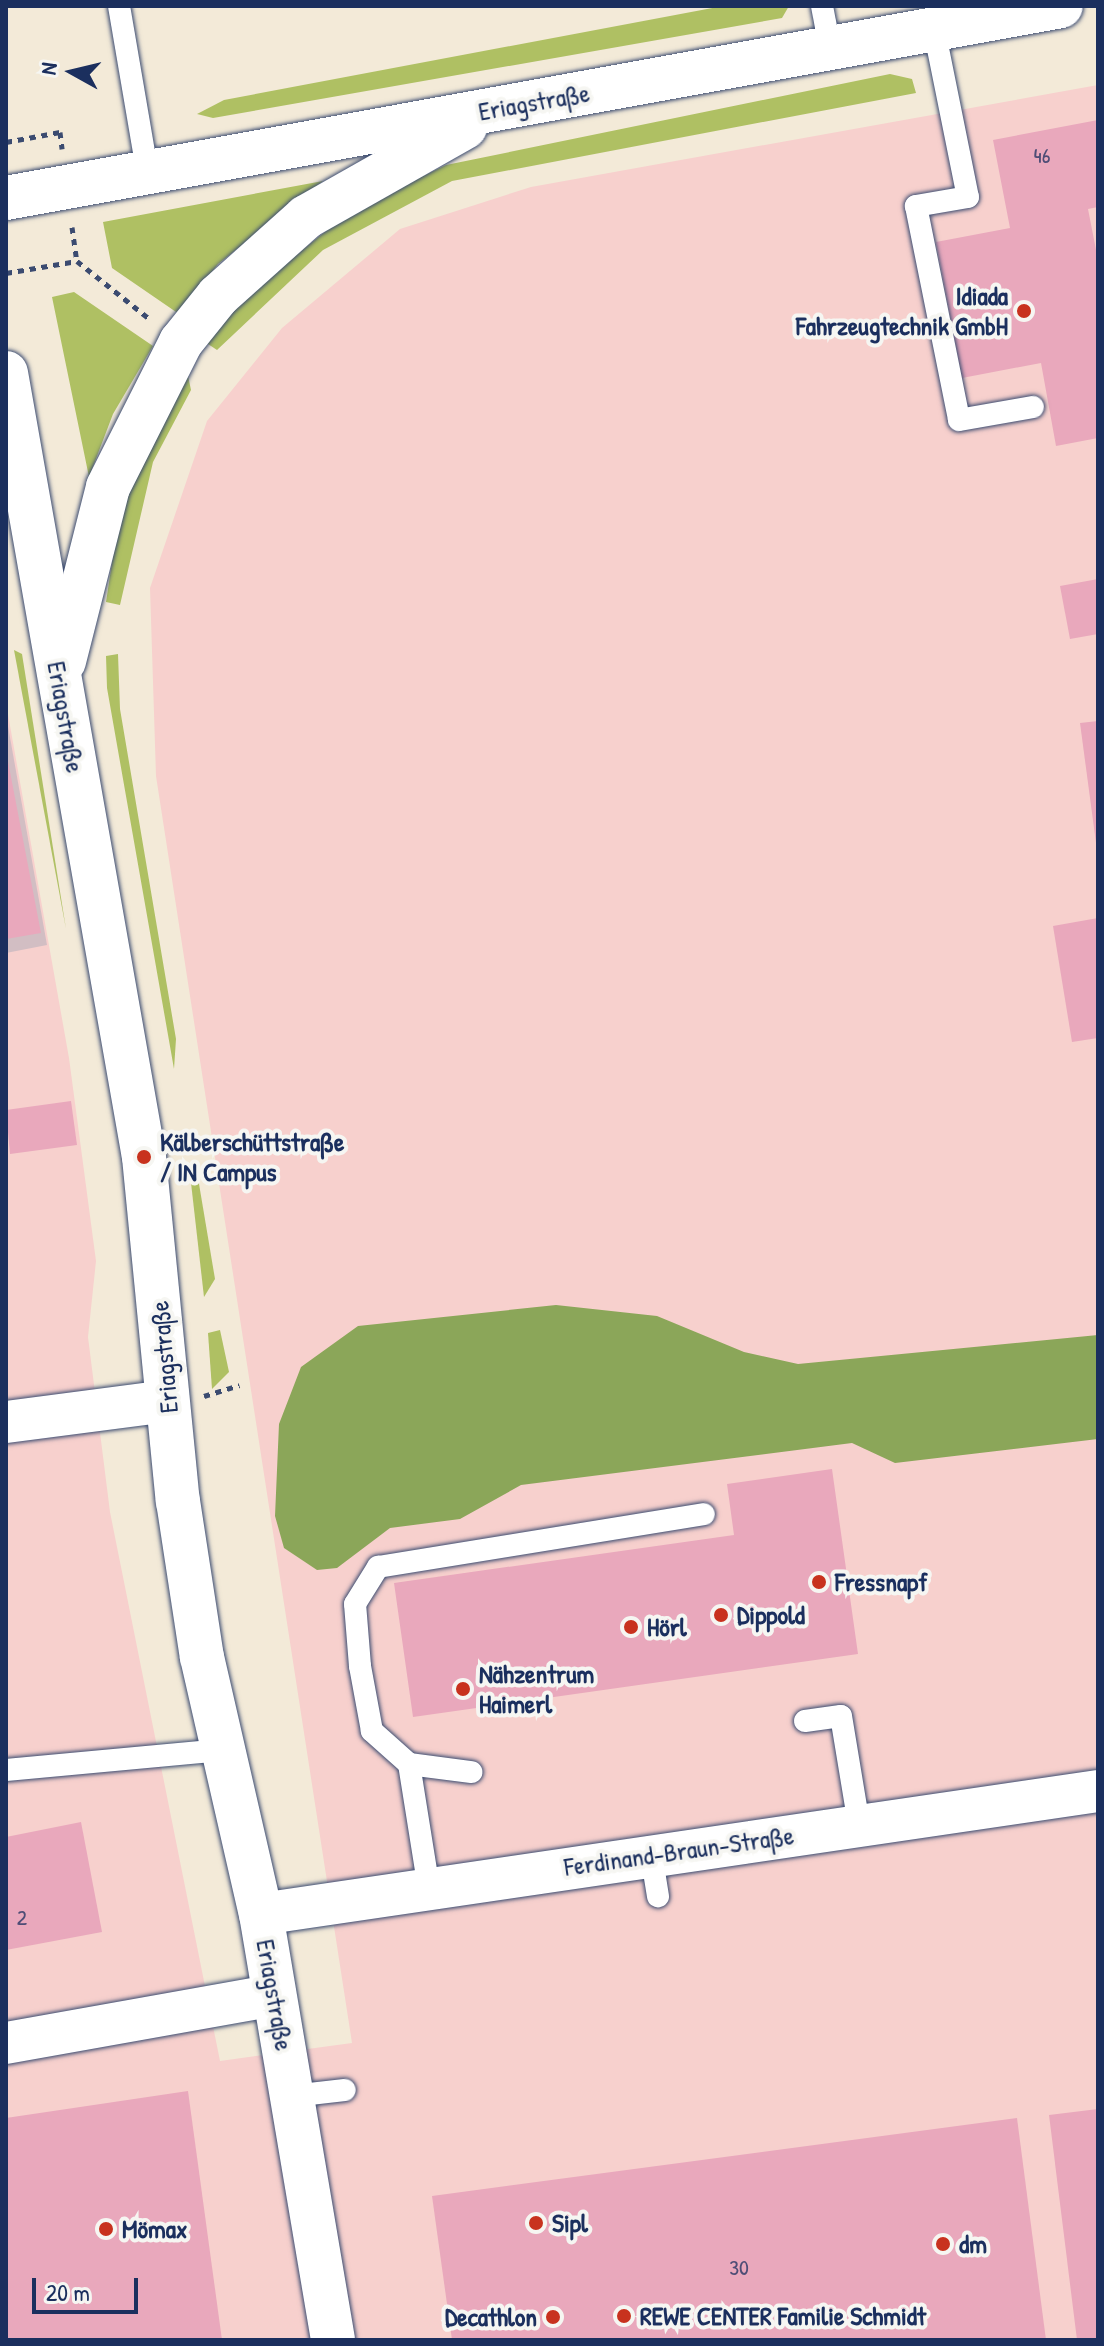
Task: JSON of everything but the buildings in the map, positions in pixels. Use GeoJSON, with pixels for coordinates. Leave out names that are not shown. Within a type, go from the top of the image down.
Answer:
{"type":"FeatureCollection","features":[{"type":"Feature","properties":{"kind":"street","name":"Eriagstraße"},"geometry":{"type":"LineString","coordinates":[[6,198],[1061,6]]}},
{"type":"Feature","properties":{"kind":"street"},"geometry":{"type":"LineString","coordinates":[[59,682],[108,487],[181,342],[218,296],[306,217],[503,107]]}},
{"type":"Feature","properties":{"kind":"street","name":"Eriagstraße"},"geometry":{"type":"LineString","coordinates":[[6,373],[144,1157],[167,1401],[222,1750],[261,1914],[333,2340]]}},
{"type":"Feature","properties":{"kind":"street"},"geometry":{"type":"LineString","coordinates":[[6,1422],[167,1401]]}},
{"type":"Feature","properties":{"kind":"street","name":"Ferdinand-Braun-Straße"},"geometry":{"type":"LineString","coordinates":[[261,1914],[651,1853],[1098,1791]]}},
{"type":"Feature","properties":{"kind":"street"},"geometry":{"type":"LineString","coordinates":[[6,2043],[275,1995]]}},
{"type":"Feature","properties":{"kind":"lane"},"geometry":{"type":"LineString","coordinates":[[119,6],[147,170]]}},
{"type":"Feature","properties":{"kind":"lane"},"geometry":{"type":"LineString","coordinates":[[822,6],[830,48]]}},
{"type":"Feature","properties":{"kind":"lane"},"geometry":{"type":"LineString","coordinates":[[934,29],[968,197],[916,206],[959,420],[1033,407]]}},
{"type":"Feature","properties":{"kind":"lane"},"geometry":{"type":"LineString","coordinates":[[471,1772],[409,1764],[372,1731],[360,1666],[355,1604],[378,1567],[704,1514]]}},
{"type":"Feature","properties":{"kind":"lane"},"geometry":{"type":"LineString","coordinates":[[805,1721],[841,1716],[859,1825]]}},
{"type":"Feature","properties":{"kind":"lane"},"geometry":{"type":"LineString","coordinates":[[6,1770],[222,1750]]}},
{"type":"Feature","properties":{"kind":"lane"},"geometry":{"type":"LineString","coordinates":[[409,1764],[429,1889]]}},
{"type":"Feature","properties":{"kind":"lane"},"geometry":{"type":"LineString","coordinates":[[651,1853],[658,1896]]}},
{"type":"Feature","properties":{"kind":"lane"},"geometry":{"type":"LineString","coordinates":[[292,2096],[345,2090]]}},
{"type":"Feature","properties":{"kind":"path"},"geometry":{"type":"LineString","coordinates":[[6,142],[60,132]]}},
{"type":"Feature","properties":{"kind":"path"},"geometry":{"type":"LineString","coordinates":[[6,273],[77,261],[181,342]]}},
{"type":"Feature","properties":{"kind":"shaded area"},"geometry":{"type":"Polygon","coordinates":[[[1098,85],[1098,2340],[6,2340],[6,703],[69,1058],[96,1261],[88,1337],[110,1512],[220,2061],[352,2043],[156,776],[150,588],[207,421],[282,328],[400,229],[531,187],[1098,85]]]}},
{"type":"Feature","properties":{"kind":"shaded area"},"geometry":{"type":"Polygon","coordinates":[[[6,715],[47,945],[6,953],[6,715]]]}},
{"type":"Feature","properties":{"kind":"green space"},"geometry":{"type":"Polygon","coordinates":[[[723,6],[789,6],[782,18],[213,118],[197,114],[224,100],[723,6]]]}},
{"type":"Feature","properties":{"kind":"green space"},"geometry":{"type":"Polygon","coordinates":[[[890,74],[912,79],[916,93],[452,181],[323,250],[217,350],[205,342],[239,301],[351,211],[446,165],[890,74]]]}},
{"type":"Feature","properties":{"kind":"green space"},"geometry":{"type":"Polygon","coordinates":[[[323,181],[218,264],[179,314],[112,268],[103,222],[323,181]]]}},
{"type":"Feature","properties":{"kind":"green space"},"geometry":{"type":"Polygon","coordinates":[[[74,292],[153,346],[113,414],[89,477],[52,297],[74,292]]]}},
{"type":"Feature","properties":{"kind":"green space"},"geometry":{"type":"Polygon","coordinates":[[[187,371],[191,390],[153,462],[120,605],[106,602],[120,510],[187,371]]]}},
{"type":"Feature","properties":{"kind":"green space"},"geometry":{"type":"Polygon","coordinates":[[[14,650],[22,654],[66,929],[14,650]]]}},
{"type":"Feature","properties":{"kind":"green space"},"geometry":{"type":"Polygon","coordinates":[[[118,654],[120,709],[176,1039],[174,1069],[107,688],[106,656],[118,654]]]}},
{"type":"Feature","properties":{"kind":"green space"},"geometry":{"type":"Polygon","coordinates":[[[197,1172],[215,1279],[204,1297],[190,1174],[197,1172]]]}},
{"type":"Feature","properties":{"kind":"green space"},"geometry":{"type":"Polygon","coordinates":[[[556,1305],[657,1316],[744,1352],[798,1364],[1098,1335],[1098,1439],[895,1463],[852,1443],[521,1485],[460,1519],[390,1528],[337,1568],[317,1570],[284,1548],[275,1516],[279,1424],[301,1367],[358,1326],[556,1305]]]}},
{"type":"Feature","properties":{"kind":"green space"},"geometry":{"type":"Polygon","coordinates":[[[220,1330],[229,1372],[212,1389],[208,1333],[220,1330]]]}},
{"type":"Feature","properties":{"kind":"place","name":"Idiada Fahrzeugtechnik GmbH"},"geometry":{"type":"Point","coordinates":[1024,311]}},
{"type":"Feature","properties":{"kind":"place","name":"Kälberschüttstraße / IN Campus"},"geometry":{"type":"Point","coordinates":[144,1157]}},
{"type":"Feature","properties":{"kind":"place","name":"Fressnapf"},"geometry":{"type":"Point","coordinates":[819,1582]}},
{"type":"Feature","properties":{"kind":"place","name":"Dippold"},"geometry":{"type":"Point","coordinates":[721,1615]}},
{"type":"Feature","properties":{"kind":"place","name":"Hörl"},"geometry":{"type":"Point","coordinates":[631,1627]}},
{"type":"Feature","properties":{"kind":"place","name":"Nähzentrum Haimerl"},"geometry":{"type":"Point","coordinates":[463,1689]}},
{"type":"Feature","properties":{"kind":"place","name":"Sipl"},"geometry":{"type":"Point","coordinates":[536,2223]}},
{"type":"Feature","properties":{"kind":"place","name":"Mömax"},"geometry":{"type":"Point","coordinates":[106,2229]}},
{"type":"Feature","properties":{"kind":"place","name":"dm"},"geometry":{"type":"Point","coordinates":[943,2244]}},
{"type":"Feature","properties":{"kind":"place","name":"REWE CENTER Familie Schmidt"},"geometry":{"type":"Point","coordinates":[624,2316]}},
{"type":"Feature","properties":{"kind":"place","name":"Decathlon"},"geometry":{"type":"Point","coordinates":[553,2317]}}]}
